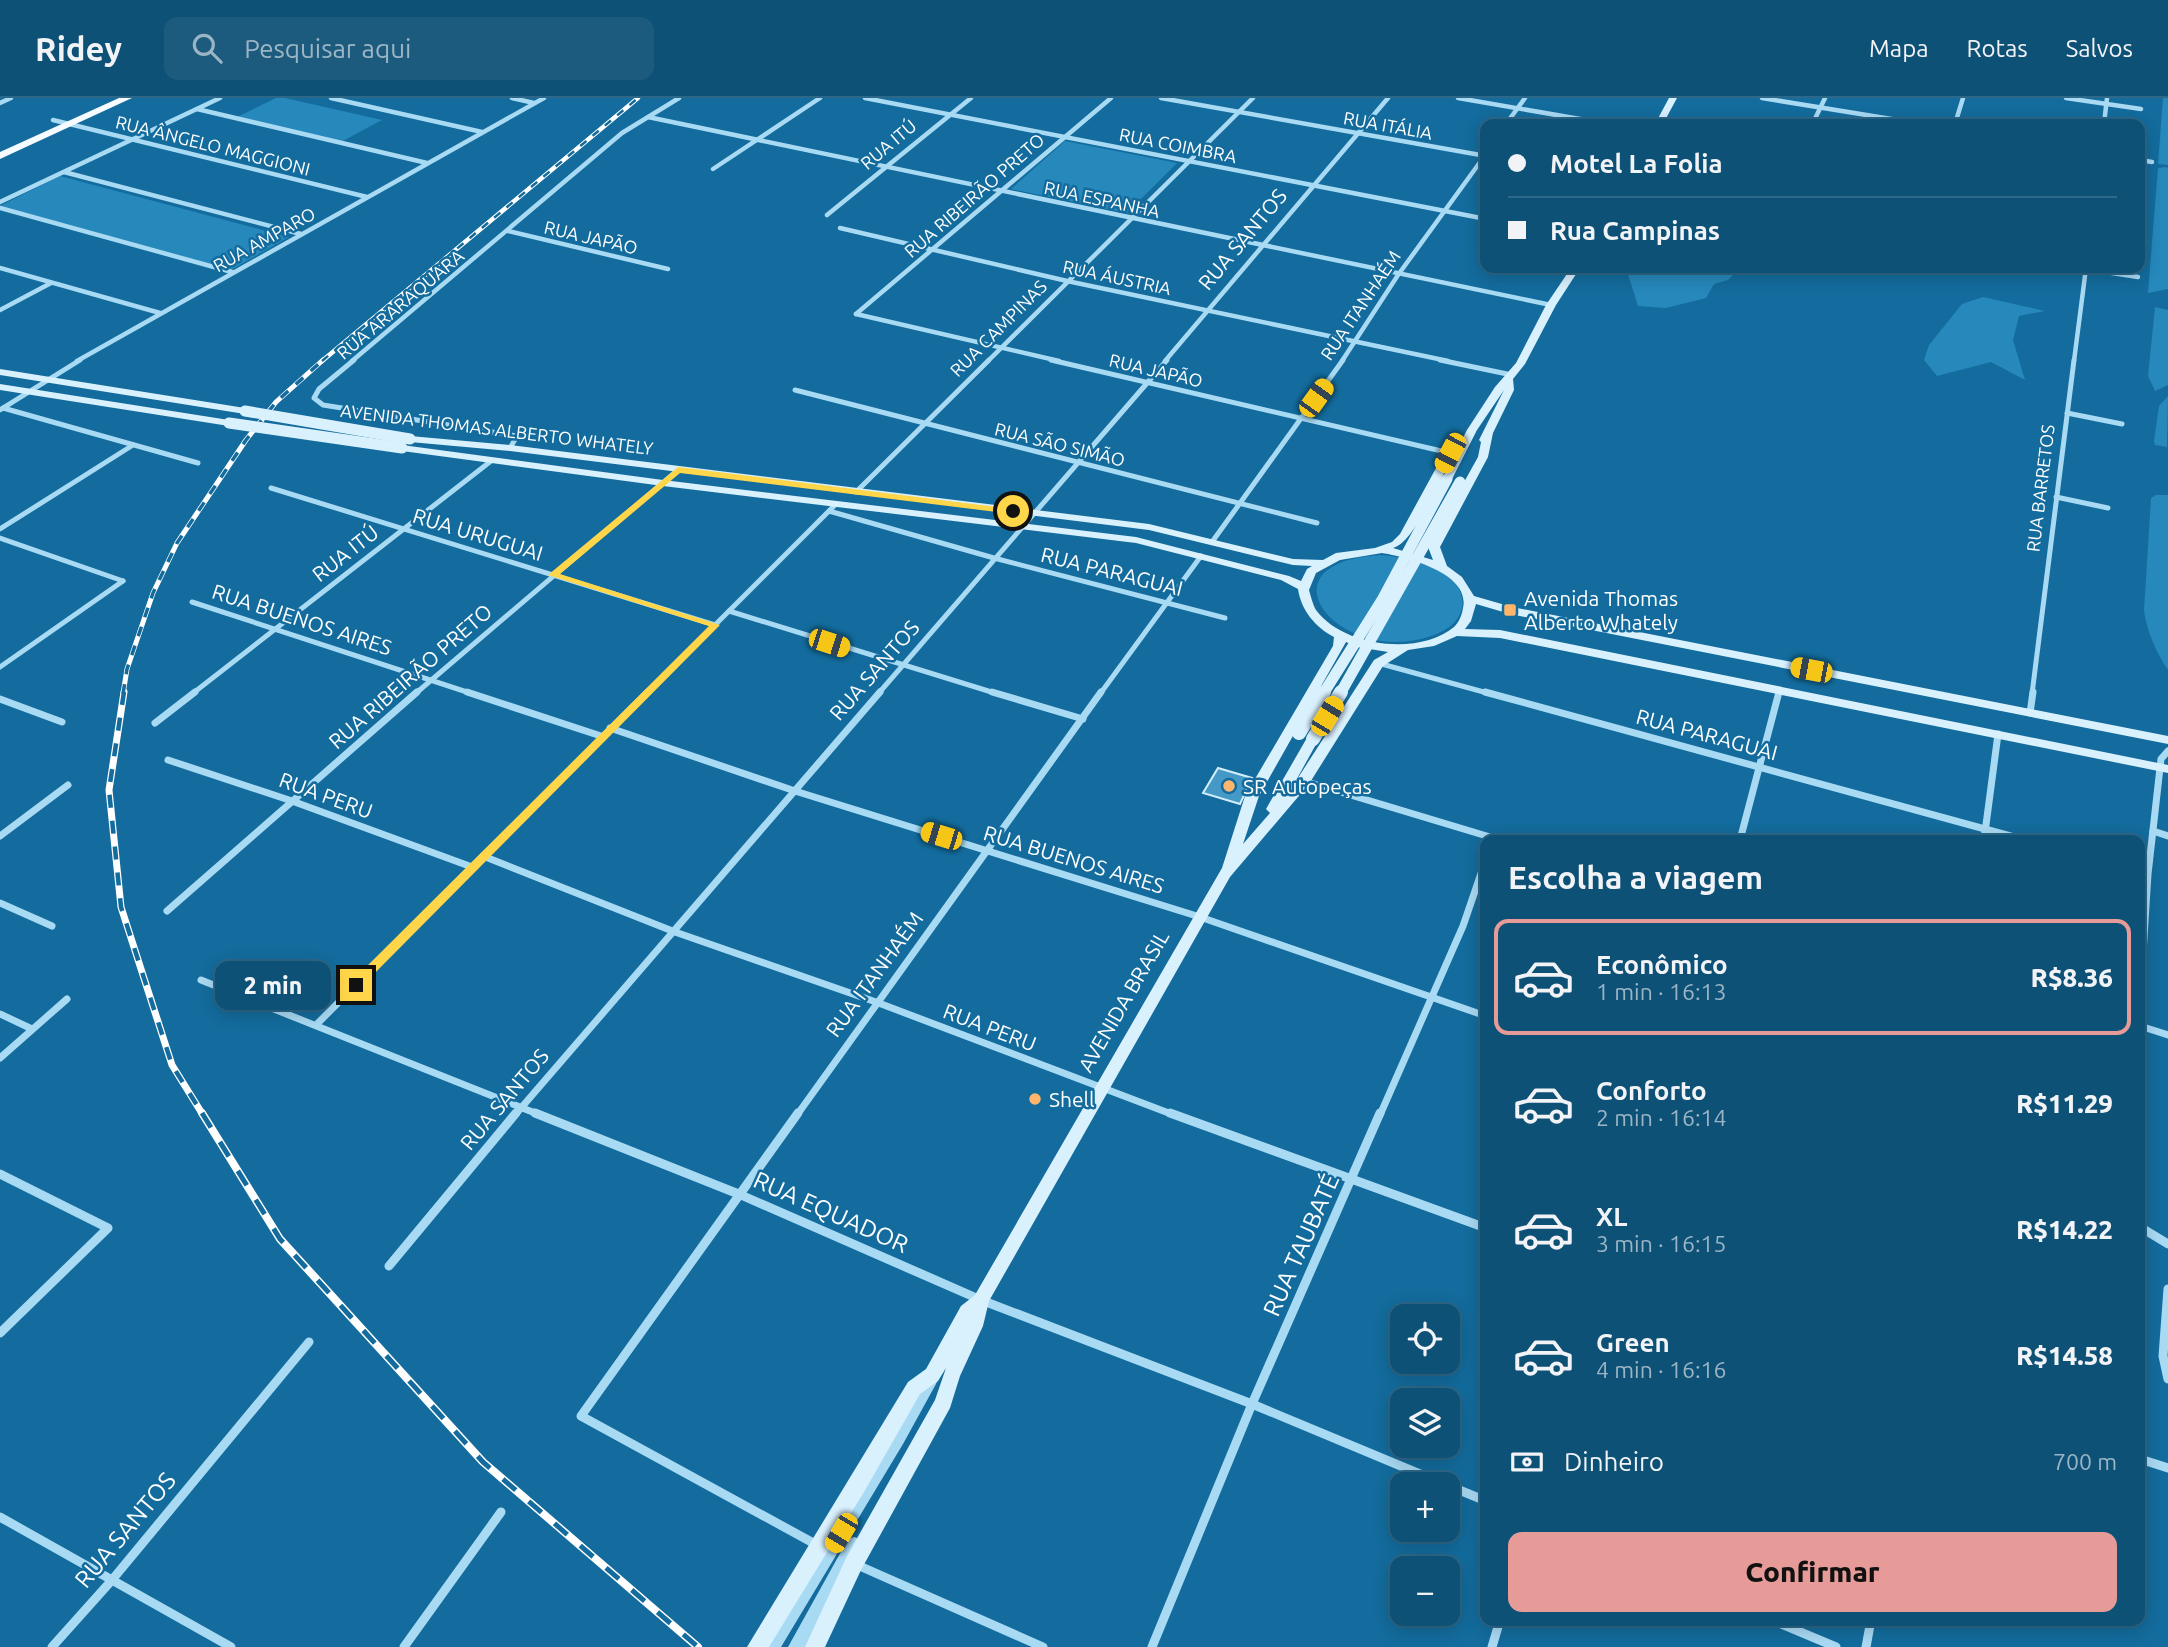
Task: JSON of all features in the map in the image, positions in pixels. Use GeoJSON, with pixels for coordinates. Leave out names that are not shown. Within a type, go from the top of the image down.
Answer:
{"type":"FeatureCollection","features":[{"type":"Feature","properties":{"kind":"main road"},"geometry":{"type":"LineString","coordinates":[[0,143],[101,98]]}},
{"type":"Feature","properties":{"kind":"main road"},"geometry":{"type":"LineString","coordinates":[[0,156],[127,98]]}},
{"type":"Feature","properties":{"kind":"main road"},"geometry":{"type":"LineString","coordinates":[[1662,119],[1673,98]]}},
{"type":"Feature","properties":{"kind":"main road","name":"AVENIDA BRASIL"},"geometry":{"type":"LineString","coordinates":[[1239,834],[1382,600],[1472,430],[1499,389],[1511,378],[1532,344],[1550,305],[1572,273]]}},
{"type":"Feature","properties":{"kind":"main road","name":"AVENIDA THOMAS ALBERTO WHATELY"},"geometry":{"type":"LineString","coordinates":[[0,372],[410,439],[510,448],[1149,527],[1293,562],[1322,563]]}},
{"type":"Feature","properties":{"kind":"main road","name":"AVENIDA BRASIL"},"geometry":{"type":"LineString","coordinates":[[1255,840],[1394,603],[1488,433],[1509,390],[1511,378]]}},
{"type":"Feature","properties":{"kind":"main road","name":"AVENIDA THOMAS ALBERTO WHATELY"},"geometry":{"type":"LineString","coordinates":[[0,387],[491,461],[832,508],[1136,540],[1285,578],[1303,587]]}},
{"type":"Feature","properties":{"kind":"main road","name":"AVENIDA BRASIL"},"geometry":{"type":"LineString","coordinates":[[1361,551],[1396,544],[1405,536],[1450,453],[1472,430]]}},
{"type":"Feature","properties":{"kind":"main road","name":"AVENIDA BRASIL"},"geometry":{"type":"LineString","coordinates":[[1441,566],[1434,547],[1483,457],[1488,433]]}},
{"type":"Feature","properties":{"kind":"main road"},"geometry":{"type":"LineString","coordinates":[[1361,551],[1403,552],[1441,566],[1459,581],[1469,598],[1469,610],[1464,622],[1454,632],[1423,646],[1403,648],[1361,644],[1340,637],[1322,626],[1310,614],[1303,600],[1303,587],[1310,574],[1322,563],[1340,555],[1361,551]]}},
{"type":"Feature","properties":{"kind":"main road"},"geometry":{"type":"LineString","coordinates":[[1469,598],[1510,610],[2168,740]]}},
{"type":"Feature","properties":{"kind":"main road"},"geometry":{"type":"LineString","coordinates":[[1454,632],[1500,634],[2164,768]]}},
{"type":"Feature","properties":{"kind":"main road","name":"AVENIDA BRASIL"},"geometry":{"type":"LineString","coordinates":[[757,1647],[914,1388],[939,1380],[979,1317],[981,1300],[1225,874],[1252,796],[1339,646],[1340,637]]}},
{"type":"Feature","properties":{"kind":"main road","name":"AVENIDA BRASIL"},"geometry":{"type":"LineString","coordinates":[[1225,874],[1304,781],[1378,663],[1403,648]]}},
{"type":"Feature","properties":{"kind":"main road","name":"AVENIDA BRASIL"},"geometry":{"type":"LineString","coordinates":[[814,1647],[854,1563],[943,1402],[939,1380]]}},
{"type":"Feature","properties":{"kind":"street"},"geometry":{"type":"LineString","coordinates":[[0,103],[11,98]]}},
{"type":"Feature","properties":{"kind":"street"},"geometry":{"type":"LineString","coordinates":[[0,202],[220,98]]}},
{"type":"Feature","properties":{"kind":"street"},"geometry":{"type":"LineString","coordinates":[[331,98],[483,132]]}},
{"type":"Feature","properties":{"kind":"street"},"geometry":{"type":"LineString","coordinates":[[512,98],[535,103]]}},
{"type":"Feature","properties":{"kind":"street","name":"RUA AMPARO"},"geometry":{"type":"LineString","coordinates":[[2,409],[47,379],[160,313],[544,98]]}},
{"type":"Feature","properties":{"kind":"street","name":"RUA ARARAQUARA"},"geometry":{"type":"LineString","coordinates":[[510,448],[517,436],[323,405],[314,398],[320,390],[622,132],[679,98]]}},
{"type":"Feature","properties":{"kind":"street"},"geometry":{"type":"LineString","coordinates":[[713,169],[820,98]]}},
{"type":"Feature","properties":{"kind":"street","name":"RUA COIMBRA"},"geometry":{"type":"LineString","coordinates":[[865,98],[1480,218]]}},
{"type":"Feature","properties":{"kind":"street","name":"RUA ITÚ"},"geometry":{"type":"LineString","coordinates":[[827,215],[971,98]]}},
{"type":"Feature","properties":{"kind":"street","name":"RUA RIBEIRÃO PRETO"},"geometry":{"type":"LineString","coordinates":[[856,314],[1111,98]]}},
{"type":"Feature","properties":{"kind":"street","name":"RUA ITÁLIA"},"geometry":{"type":"LineString","coordinates":[[1161,98],[1480,154]]}},
{"type":"Feature","properties":{"kind":"street","name":"RUA CAMPINAS"},"geometry":{"type":"LineString","coordinates":[[856,492],[1253,98]]}},
{"type":"Feature","properties":{"kind":"street","name":"RUA SANTOS"},"geometry":{"type":"LineString","coordinates":[[389,1266],[522,1106],[1147,383],[1388,98]]}},
{"type":"Feature","properties":{"kind":"street"},"geometry":{"type":"LineString","coordinates":[[1458,98],[1580,119]]}},
{"type":"Feature","properties":{"kind":"street"},"geometry":{"type":"LineString","coordinates":[[1509,119],[1525,98]]}},
{"type":"Feature","properties":{"kind":"street"},"geometry":{"type":"LineString","coordinates":[[1762,98],[1890,119]]}},
{"type":"Feature","properties":{"kind":"street"},"geometry":{"type":"LineString","coordinates":[[1814,119],[1825,98]]}},
{"type":"Feature","properties":{"kind":"street"},"geometry":{"type":"LineString","coordinates":[[1957,119],[1963,98]]}},
{"type":"Feature","properties":{"kind":"street"},"geometry":{"type":"LineString","coordinates":[[2066,98],[2107,101],[2141,109]]}},
{"type":"Feature","properties":{"kind":"street"},"geometry":{"type":"LineString","coordinates":[[2105,119],[2107,101]]}},
{"type":"Feature","properties":{"kind":"street"},"geometry":{"type":"LineString","coordinates":[[197,109],[428,163]]}},
{"type":"Feature","properties":{"kind":"street","name":"RUA ESPANHA"},"geometry":{"type":"LineString","coordinates":[[648,117],[1550,305]]}},
{"type":"Feature","properties":{"kind":"street","name":"RUA ÂNGELO MAGGIONI"},"geometry":{"type":"LineString","coordinates":[[52,120],[368,197]]}},
{"type":"Feature","properties":{"kind":"street"},"geometry":{"type":"LineString","coordinates":[[2145,161],[2152,162]]}},
{"type":"Feature","properties":{"kind":"street","name":"RUA ITANHAÉM"},"geometry":{"type":"LineString","coordinates":[[1212,542],[1356,342],[1398,275],[1480,162]]}},
{"type":"Feature","properties":{"kind":"street"},"geometry":{"type":"LineString","coordinates":[[64,172],[301,234]]}},
{"type":"Feature","properties":{"kind":"street"},"geometry":{"type":"LineString","coordinates":[[0,208],[232,272]]}},
{"type":"Feature","properties":{"kind":"street","name":"RUA ÁUSTRIA"},"geometry":{"type":"LineString","coordinates":[[840,228],[1067,281],[1511,378]]}},
{"type":"Feature","properties":{"kind":"street","name":"RUA JAPÃO"},"geometry":{"type":"LineString","coordinates":[[509,231],[668,270]]}},
{"type":"Feature","properties":{"kind":"street"},"geometry":{"type":"LineString","coordinates":[[0,268],[160,313]]}},
{"type":"Feature","properties":{"kind":"street","name":"RUA BARRETOS"},"geometry":{"type":"LineString","coordinates":[[2030,713],[2085,273]]}},
{"type":"Feature","properties":{"kind":"street"},"geometry":{"type":"LineString","coordinates":[[2112,273],[2138,278]]}},
{"type":"Feature","properties":{"kind":"street"},"geometry":{"type":"LineString","coordinates":[[0,310],[51,283]]}},
{"type":"Feature","properties":{"kind":"street","name":"RUA JAPÃO"},"geometry":{"type":"LineString","coordinates":[[856,314],[1450,453]]}},
{"type":"Feature","properties":{"kind":"street","name":"RUA SÃO SIMÃO"},"geometry":{"type":"LineString","coordinates":[[795,390],[1317,523]]}},
{"type":"Feature","properties":{"kind":"street"},"geometry":{"type":"LineString","coordinates":[[2,409],[198,463]]}},
{"type":"Feature","properties":{"kind":"street"},"geometry":{"type":"LineString","coordinates":[[2067,413],[2122,424]]}},
{"type":"Feature","properties":{"kind":"street"},"geometry":{"type":"LineString","coordinates":[[0,529],[133,445]]}},
{"type":"Feature","properties":{"kind":"street","name":"RUA ITÚ"},"geometry":{"type":"LineString","coordinates":[[155,723],[491,461]]}},
{"type":"Feature","properties":{"kind":"street","name":"RUA RIBEIRÃO PRETO"},"geometry":{"type":"LineString","coordinates":[[167,911],[431,680],[678,470]]}},
{"type":"Feature","properties":{"kind":"street","name":"RUA URUGUAI"},"geometry":{"type":"LineString","coordinates":[[271,488],[715,625]]}},
{"type":"Feature","properties":{"kind":"street"},"geometry":{"type":"LineString","coordinates":[[2056,497],[2108,508]]}},
{"type":"Feature","properties":{"kind":"street"},"geometry":{"type":"LineString","coordinates":[[317,1024],[832,508]]}},
{"type":"Feature","properties":{"kind":"street","name":"RUA PARAGUAI"},"geometry":{"type":"LineString","coordinates":[[832,508],[995,558],[1225,618]]}},
{"type":"Feature","properties":{"kind":"street"},"geometry":{"type":"LineString","coordinates":[[0,538],[123,581],[0,667]]}},
{"type":"Feature","properties":{"kind":"street","name":"RUA ITANHAÉM"},"geometry":{"type":"LineString","coordinates":[[820,1547],[581,1416],[876,1002],[989,851],[1165,602],[1201,556]]}},
{"type":"Feature","properties":{"kind":"street","name":"RUA BUENOS AIRES"},"geometry":{"type":"LineString","coordinates":[[192,602],[601,737]]}},
{"type":"Feature","properties":{"kind":"street"},"geometry":{"type":"LineString","coordinates":[[729,611],[1083,719]]}},
{"type":"Feature","properties":{"kind":"street","name":"RUA PARAGUAI"},"geometry":{"type":"LineString","coordinates":[[1378,663],[2007,835]]}},
{"type":"Feature","properties":{"kind":"street"},"geometry":{"type":"LineString","coordinates":[[1741,835],[1780,689]]}},
{"type":"Feature","properties":{"kind":"street"},"geometry":{"type":"LineString","coordinates":[[0,699],[62,722]]}},
{"type":"Feature","properties":{"kind":"street","name":"RUA BUENOS AIRES"},"geometry":{"type":"LineString","coordinates":[[610,728],[795,791],[1200,917],[1480,1014]]}},
{"type":"Feature","properties":{"kind":"street"},"geometry":{"type":"LineString","coordinates":[[1984,835],[1998,734]]}},
{"type":"Feature","properties":{"kind":"street"},"geometry":{"type":"LineString","coordinates":[[2145,868],[2164,768],[2161,759],[2168,751]]}},
{"type":"Feature","properties":{"kind":"street","name":"RUA PERU"},"geometry":{"type":"LineString","coordinates":[[168,760],[292,801],[472,867]]}},
{"type":"Feature","properties":{"kind":"street"},"geometry":{"type":"LineString","coordinates":[[1304,781],[1482,835]]}},
{"type":"Feature","properties":{"kind":"street"},"geometry":{"type":"LineString","coordinates":[[0,836],[68,785]]}},
{"type":"Feature","properties":{"kind":"street"},"geometry":{"type":"LineString","coordinates":[[2153,831],[2168,836]]}},
{"type":"Feature","properties":{"kind":"street","name":"RUA PERU"},"geometry":{"type":"LineString","coordinates":[[483,856],[675,932],[876,1002],[1101,1088],[1480,1226]]}},
{"type":"Feature","properties":{"kind":"street","name":"RUA TAUBATÉ"},"geometry":{"type":"LineString","coordinates":[[1152,1647],[1252,1404],[1463,926],[1480,876]]}},
{"type":"Feature","properties":{"kind":"street"},"geometry":{"type":"LineString","coordinates":[[0,903],[52,926]]}},
{"type":"Feature","properties":{"kind":"street","name":"RUA EQUADOR"},"geometry":{"type":"LineString","coordinates":[[201,979],[741,1195],[981,1300],[1252,1404],[1415,1472]]}},
{"type":"Feature","properties":{"kind":"street"},"geometry":{"type":"LineString","coordinates":[[0,1058],[68,999]]}},
{"type":"Feature","properties":{"kind":"street"},"geometry":{"type":"LineString","coordinates":[[0,1014],[32,1029]]}},
{"type":"Feature","properties":{"kind":"street"},"geometry":{"type":"LineString","coordinates":[[2145,1028],[2168,1035]]}},
{"type":"Feature","properties":{"kind":"street"},"geometry":{"type":"LineString","coordinates":[[0,1174],[108,1228],[0,1333]]}},
{"type":"Feature","properties":{"kind":"street"},"geometry":{"type":"LineString","coordinates":[[2145,1230],[2168,1244]]}},
{"type":"Feature","properties":{"kind":"street"},"geometry":{"type":"LineString","coordinates":[[2168,1289],[2163,1356],[2168,1380]]}},
{"type":"Feature","properties":{"kind":"street","name":"RUA SANTOS"},"geometry":{"type":"LineString","coordinates":[[52,1647],[112,1580],[309,1342]]}},
{"type":"Feature","properties":{"kind":"street","name":"AVENIDA BRASIL"},"geometry":{"type":"LineString","coordinates":[[771,1647],[939,1380]]}},
{"type":"Feature","properties":{"kind":"street","name":"AVENIDA BRASIL"},"geometry":{"type":"LineString","coordinates":[[797,1647],[939,1380]]}},
{"type":"Feature","properties":{"kind":"street"},"geometry":{"type":"LineString","coordinates":[[2145,1460],[2168,1467]]}},
{"type":"Feature","properties":{"kind":"street","name":"RUA EQUADOR"},"geometry":{"type":"LineString","coordinates":[[1460,1491],[1480,1499]]}},
{"type":"Feature","properties":{"kind":"street"},"geometry":{"type":"LineString","coordinates":[[404,1647],[501,1512]]}},
{"type":"Feature","properties":{"kind":"street"},"geometry":{"type":"LineString","coordinates":[[0,1517],[231,1647]]}},
{"type":"Feature","properties":{"kind":"street"},"geometry":{"type":"LineString","coordinates":[[854,1563],[1043,1647]]}},
{"type":"Feature","properties":{"kind":"street"},"geometry":{"type":"LineString","coordinates":[[1492,1647],[1498,1626]]}},
{"type":"Feature","properties":{"kind":"street"},"geometry":{"type":"LineString","coordinates":[[1786,1626],[1836,1647]]}},
{"type":"Feature","properties":{"kind":"street"},"geometry":{"type":"LineString","coordinates":[[1866,1647],[1870,1626]]}},
{"type":"Feature","properties":{"kind":"shaded area"},"geometry":{"type":"Polygon","coordinates":[[[276,98],[382,120],[339,143],[235,118],[276,98]]]}},
{"type":"Feature","properties":{"kind":"shaded area"},"geometry":{"type":"Polygon","coordinates":[[[2163,98],[2168,98],[2168,165],[2158,164],[2163,98]]]}},
{"type":"Feature","properties":{"kind":"shaded area"},"geometry":{"type":"Polygon","coordinates":[[[1065,141],[1177,163],[1127,213],[1011,189],[1065,141]]]}},
{"type":"Feature","properties":{"kind":"shaded area"},"geometry":{"type":"Polygon","coordinates":[[[2166,167],[2168,289],[2148,293],[2158,168],[2166,167]]]}},
{"type":"Feature","properties":{"kind":"shaded area"},"geometry":{"type":"Polygon","coordinates":[[[60,176],[289,237],[231,270],[0,206],[60,176]]]}},
{"type":"Feature","properties":{"kind":"shaded area"},"geometry":{"type":"Polygon","coordinates":[[[1628,273],[1733,275],[1728,280],[1714,284],[1706,298],[1666,308],[1638,306],[1628,273]]]}},
{"type":"Feature","properties":{"kind":"shaded area"},"geometry":{"type":"Polygon","coordinates":[[[1983,297],[2045,311],[2019,316],[2013,340],[2025,380],[1991,362],[1937,376],[1924,360],[1929,345],[1962,304],[1983,297]]]}},
{"type":"Feature","properties":{"kind":"shaded area"},"geometry":{"type":"Polygon","coordinates":[[[2155,307],[2168,310],[2168,385],[2155,391],[2148,376],[2155,307]]]}},
{"type":"Feature","properties":{"kind":"shaded area"},"geometry":{"type":"Polygon","coordinates":[[[2168,396],[2167,447],[2155,445],[2154,441],[2159,406],[2168,396]]]}},
{"type":"Feature","properties":{"kind":"shaded area"},"geometry":{"type":"Polygon","coordinates":[[[2168,495],[2168,670],[2153,642],[2144,610],[2151,498],[2168,495]]]}},
{"type":"Feature","properties":{"kind":"shaded area"},"geometry":{"type":"Polygon","coordinates":[[[1381,555],[1420,563],[1447,575],[1462,595],[1462,608],[1454,622],[1431,636],[1397,642],[1367,638],[1341,626],[1324,610],[1317,592],[1322,575],[1343,562],[1381,555]]]}},
{"type":"Feature","properties":{"kind":"building","name":"SR Autopeças"},"geometry":{"type":"Polygon","coordinates":[[[1218,768],[1252,778],[1240,804],[1203,793],[1218,768]]]}},
{"type":"Feature","properties":{"kind":"railway"},"geometry":{"type":"LineString","coordinates":[[322,361],[638,98]]}},
{"type":"Feature","properties":{"kind":"railway"},"geometry":{"type":"LineString","coordinates":[[123,694],[127,669],[153,593],[177,543],[246,440],[276,402],[323,360]]}},
{"type":"Feature","properties":{"kind":"railway"},"geometry":{"type":"LineString","coordinates":[[124,692],[109,790],[121,907],[172,1065],[203,1115]]}},
{"type":"Feature","properties":{"kind":"railway"},"geometry":{"type":"LineString","coordinates":[[202,1113],[280,1239],[483,1462],[698,1647]]}},
{"type":"Feature","properties":{"kind":"place","name":"Avenida Thomas Alberto Whately"},"geometry":{"type":"Point","coordinates":[1510,610]}},
{"type":"Feature","properties":{"kind":"place","name":"SR Autopeças"},"geometry":{"type":"Point","coordinates":[1229,786]}},
{"type":"Feature","properties":{"kind":"place","name":"Shell"},"geometry":{"type":"Point","coordinates":[1035,1099]}},
{"type":"Feature","properties":{"kind":"route"},"geometry":{"type":"LineString","coordinates":[[356,985],[581,756],[715,625],[553,575],[678,470],[1013,511]]}}]}
